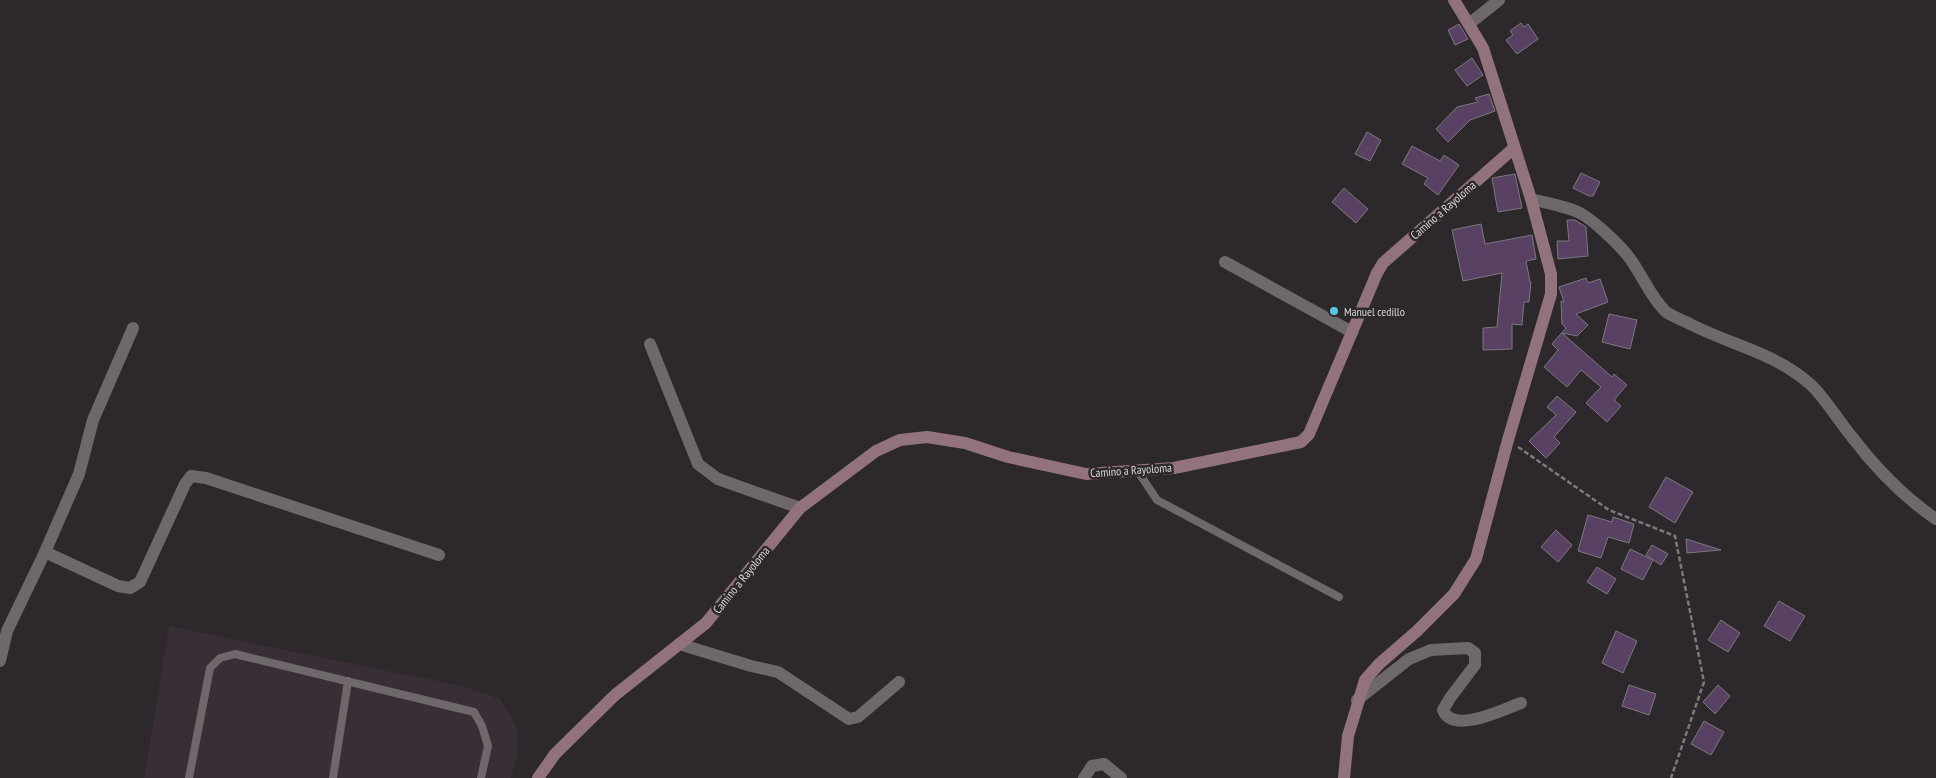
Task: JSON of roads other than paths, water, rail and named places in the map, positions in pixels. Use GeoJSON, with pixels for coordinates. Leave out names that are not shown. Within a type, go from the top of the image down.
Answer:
{"type":"FeatureCollection","features":[{"type":"Feature","properties":{"kind":"street"},"geometry":{"type":"LineString","coordinates":[[1344,778],[1348,736],[1364,680],[1454,594],[1476,559],[1508,440],[1551,294],[1551,274],[1531,199],[1483,48],[1454,0]]}},
{"type":"Feature","properties":{"kind":"street"},"geometry":{"type":"LineString","coordinates":[[1469,24],[1499,0]]}},
{"type":"Feature","properties":{"kind":"street","name":"Camino a Rayoloma"},"geometry":{"type":"LineString","coordinates":[[538,778],[555,754],[615,695],[706,624],[800,508],[876,451],[900,440],[927,437],[964,443],[1008,457],[1086,474],[1174,468],[1301,442],[1309,434],[1377,273],[1383,263],[1514,148]]}},
{"type":"Feature","properties":{"kind":"street"},"geometry":{"type":"LineString","coordinates":[[1531,199],[1579,212],[1611,237],[1631,260],[1647,288],[1666,311],[1706,332],[1771,357],[1812,385],[1858,445],[1896,487],[1936,519]]}},
{"type":"Feature","properties":{"kind":"street"},"geometry":{"type":"LineString","coordinates":[[1225,262],[1352,332]]}},
{"type":"Feature","properties":{"kind":"street"},"geometry":{"type":"LineString","coordinates":[[0,661],[7,630],[45,552],[79,474],[93,420],[133,328]]}},
{"type":"Feature","properties":{"kind":"street"},"geometry":{"type":"LineString","coordinates":[[650,344],[698,464],[718,478],[800,508]]}},
{"type":"Feature","properties":{"kind":"street"},"geometry":{"type":"LineString","coordinates":[[45,552],[118,586],[130,588],[140,582],[185,484],[191,476],[206,478],[439,555]]}},
{"type":"Feature","properties":{"kind":"street"},"geometry":{"type":"LineString","coordinates":[[679,644],[751,666],[778,672],[849,719],[858,717],[899,682]]}},
{"type":"Feature","properties":{"kind":"street"},"geometry":{"type":"LineString","coordinates":[[1357,700],[1409,659],[1431,650],[1458,647],[1468,648],[1475,653],[1475,665],[1442,710],[1444,714],[1451,720],[1468,722],[1521,703]]}},
{"type":"Feature","properties":{"kind":"street"},"geometry":{"type":"LineString","coordinates":[[1084,778],[1092,766],[1104,764],[1121,778]]}},
{"type":"Feature","properties":{"kind":"lane"},"geometry":{"type":"LineString","coordinates":[[1137,470],[1158,500],[1339,598]]}},
{"type":"Feature","properties":{"kind":"lane"},"geometry":{"type":"LineString","coordinates":[[189,778],[210,668],[220,658],[235,654],[474,712],[482,726],[488,746],[481,778]]}},
{"type":"Feature","properties":{"kind":"lane"},"geometry":{"type":"LineString","coordinates":[[333,778],[348,682]]}},
{"type":"Feature","properties":{"kind":"place","name":"Manuel cedillo"},"geometry":{"type":"Point","coordinates":[1334,311]}}]}
